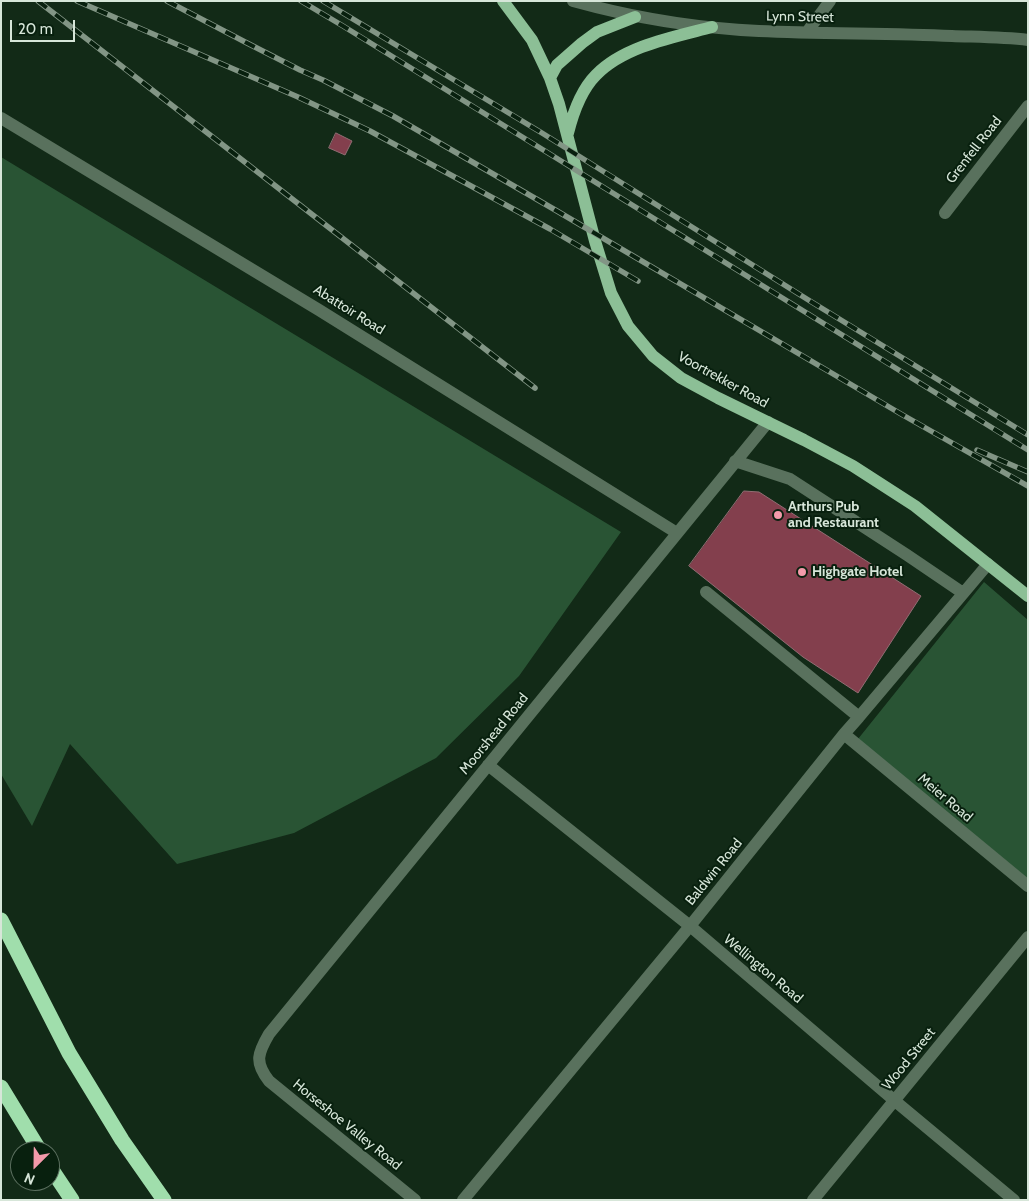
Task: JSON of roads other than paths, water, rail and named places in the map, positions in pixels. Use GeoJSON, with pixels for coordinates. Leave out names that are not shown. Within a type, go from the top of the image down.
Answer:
{"type":"FeatureCollection","features":[{"type":"Feature","properties":{"kind":"highway"},"geometry":{"type":"LineString","coordinates":[[1,920],[69,1053],[122,1140],[164,1200]]}},
{"type":"Feature","properties":{"kind":"highway"},"geometry":{"type":"LineString","coordinates":[[1,1087],[34,1141]]}},
{"type":"Feature","properties":{"kind":"highway"},"geometry":{"type":"LineString","coordinates":[[60,1181],[72,1200]]}},
{"type":"Feature","properties":{"kind":"main road","name":"Voortrekker Road"},"geometry":{"type":"LineString","coordinates":[[503,1],[532,40],[550,78],[559,104],[595,241],[611,293],[628,326],[653,356],[681,378],[853,466],[914,506],[1028,596]]}},
{"type":"Feature","properties":{"kind":"main road"},"geometry":{"type":"LineString","coordinates":[[550,78],[557,65],[582,43],[598,32],[635,17]]}},
{"type":"Feature","properties":{"kind":"main road"},"geometry":{"type":"LineString","coordinates":[[568,136],[570,122],[576,105],[595,75],[612,62],[635,50],[712,27]]}},
{"type":"Feature","properties":{"kind":"street","name":"Lynn Street"},"geometry":{"type":"LineString","coordinates":[[573,1],[635,17],[687,25],[759,31],[940,35],[1028,40]]}},
{"type":"Feature","properties":{"kind":"street"},"geometry":{"type":"LineString","coordinates":[[807,32],[830,1]]}},
{"type":"Feature","properties":{"kind":"street","name":"Grenfell Road"},"geometry":{"type":"LineString","coordinates":[[945,213],[1028,106]]}},
{"type":"Feature","properties":{"kind":"street","name":"Abattoir Road"},"geometry":{"type":"LineString","coordinates":[[1,118],[319,310],[677,533]]}},
{"type":"Feature","properties":{"kind":"street","name":"Moorshead Road"},"geometry":{"type":"LineString","coordinates":[[262,1071],[259,1059],[261,1048],[269,1034],[768,422]]}},
{"type":"Feature","properties":{"kind":"street"},"geometry":{"type":"LineString","coordinates":[[735,461],[790,479],[963,593]]}},
{"type":"Feature","properties":{"kind":"street","name":"Baldwin Road"},"geometry":{"type":"LineString","coordinates":[[463,1200],[690,926],[844,734],[988,564]]}},
{"type":"Feature","properties":{"kind":"street"},"geometry":{"type":"LineString","coordinates":[[706,592],[859,717]]}},
{"type":"Feature","properties":{"kind":"street","name":"Meier Road"},"geometry":{"type":"LineString","coordinates":[[844,734],[1028,886]]}},
{"type":"Feature","properties":{"kind":"street","name":"Wellington Road"},"geometry":{"type":"LineString","coordinates":[[488,765],[690,926],[1014,1200]]}},
{"type":"Feature","properties":{"kind":"street","name":"Wood Street"},"geometry":{"type":"LineString","coordinates":[[813,1200],[1028,937]]}},
{"type":"Feature","properties":{"kind":"street","name":"Horseshoe Valley Road"},"geometry":{"type":"LineString","coordinates":[[262,1071],[269,1081],[415,1200]]}},
{"type":"Feature","properties":{"kind":"railway"},"geometry":{"type":"LineString","coordinates":[[38,1],[535,388]]}},
{"type":"Feature","properties":{"kind":"railway"},"geometry":{"type":"LineString","coordinates":[[77,1],[298,97],[370,131],[550,229],[638,281]]}},
{"type":"Feature","properties":{"kind":"railway"},"geometry":{"type":"LineString","coordinates":[[167,1],[393,116],[901,414],[1028,486]]}},
{"type":"Feature","properties":{"kind":"railway"},"geometry":{"type":"LineString","coordinates":[[301,1],[1028,450]]}},
{"type":"Feature","properties":{"kind":"railway"},"geometry":{"type":"LineString","coordinates":[[323,1],[542,133],[1028,435]]}},
{"type":"Feature","properties":{"kind":"railway"},"geometry":{"type":"LineString","coordinates":[[977,450],[1028,472]]}},
{"type":"Feature","properties":{"kind":"place","name":"Arthurs Pub and Restaurant"},"geometry":{"type":"Point","coordinates":[778,515]}},
{"type":"Feature","properties":{"kind":"place","name":"Highgate Hotel"},"geometry":{"type":"Point","coordinates":[802,572]}}]}
